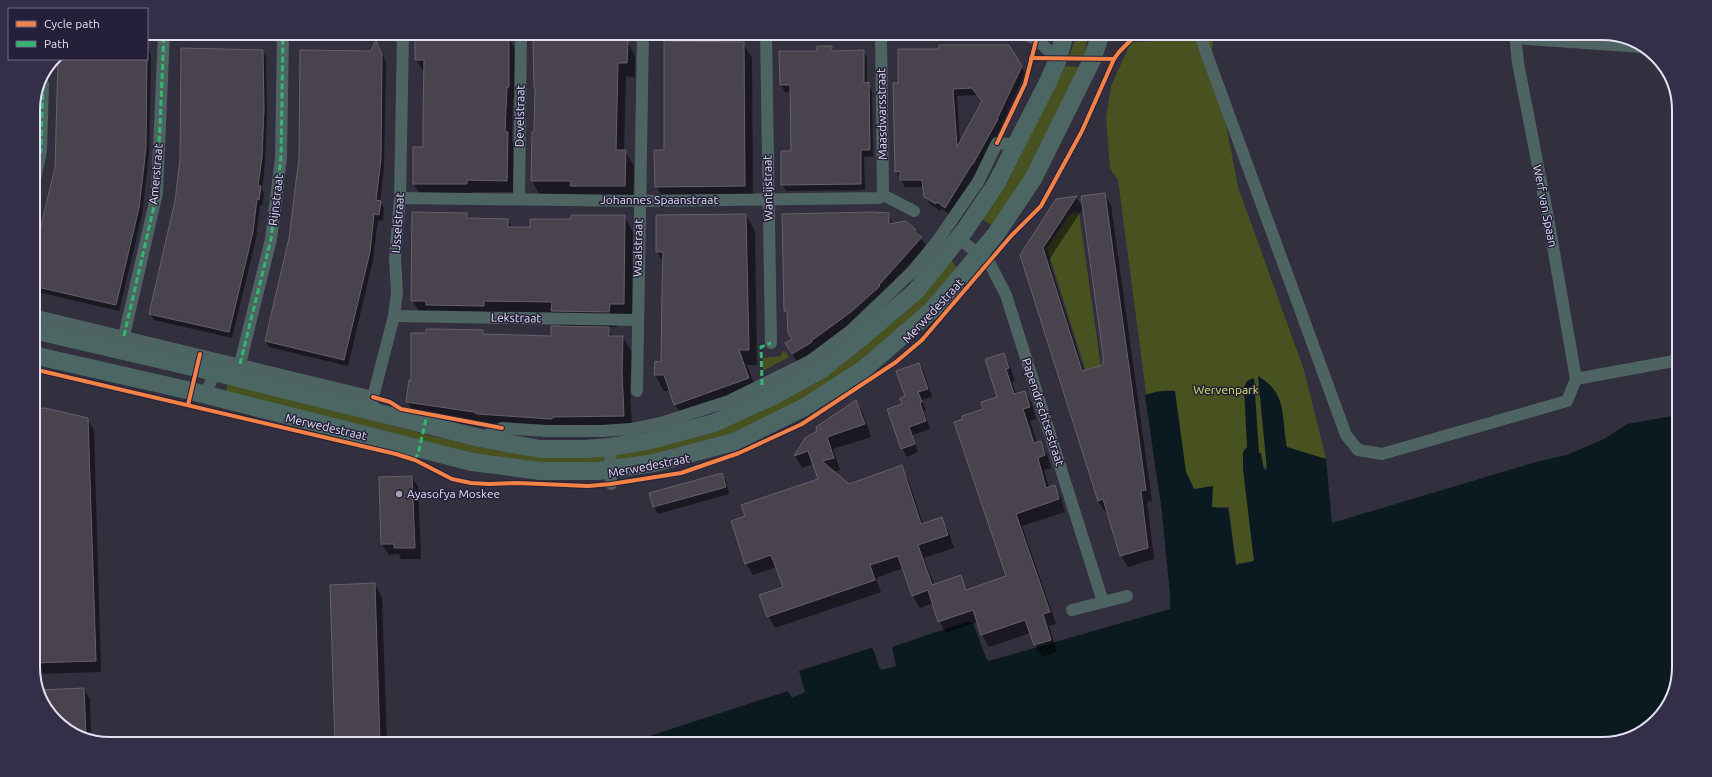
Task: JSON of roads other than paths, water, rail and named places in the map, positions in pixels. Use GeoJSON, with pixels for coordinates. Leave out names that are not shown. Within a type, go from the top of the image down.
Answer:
{"type":"FeatureCollection","features":[{"type":"Feature","properties":{"kind":"main road","name":"Merwedestraat"},"geometry":{"type":"LineString","coordinates":[[40,332],[214,372],[373,404],[480,438],[540,449],[585,449],[610,447],[647,441],[714,423],[773,396],[822,369],[916,291],[958,238],[996,184],[1017,145],[1058,59],[1063,40]]}},
{"type":"Feature","properties":{"kind":"main road"},"geometry":{"type":"LineString","coordinates":[[1091,40],[1092,60]]}},
{"type":"Feature","properties":{"kind":"main road","name":"Merwedestraat"},"geometry":{"type":"LineString","coordinates":[[40,357],[472,462],[540,471],[599,471],[611,477],[654,463],[734,442],[803,408],[864,368],[931,311],[996,234],[1033,179],[1092,60],[1099,40]]}},
{"type":"Feature","properties":{"kind":"street","name":"Amerstraat"},"geometry":{"type":"LineString","coordinates":[[124,336],[157,193],[164,40]]}},
{"type":"Feature","properties":{"kind":"street","name":"Rijnstraat"},"geometry":{"type":"LineString","coordinates":[[240,364],[271,238],[281,158],[283,40]]}},
{"type":"Feature","properties":{"kind":"street","name":"IJsselstraat"},"geometry":{"type":"LineString","coordinates":[[373,404],[394,316],[397,292],[395,258],[400,198],[403,40]]}},
{"type":"Feature","properties":{"kind":"street","name":"Develstraat"},"geometry":{"type":"LineString","coordinates":[[519,199],[522,40]]}},
{"type":"Feature","properties":{"kind":"street","name":"Waalstraat"},"geometry":{"type":"LineString","coordinates":[[637,391],[643,40]]}},
{"type":"Feature","properties":{"kind":"street","name":"Wantijstraat"},"geometry":{"type":"LineString","coordinates":[[766,40],[771,343]]}},
{"type":"Feature","properties":{"kind":"street","name":"Maasdwarsstraat"},"geometry":{"type":"LineString","coordinates":[[881,40],[883,195]]}},
{"type":"Feature","properties":{"kind":"street"},"geometry":{"type":"LineString","coordinates":[[1037,40],[1058,59]]}},
{"type":"Feature","properties":{"kind":"street"},"geometry":{"type":"LineString","coordinates":[[1202,40],[1346,435],[1358,450],[1382,454],[1567,401],[1576,379],[1672,361]]}},
{"type":"Feature","properties":{"kind":"street","name":"Werf van Spaan"},"geometry":{"type":"LineString","coordinates":[[1516,40],[1576,379]]}},
{"type":"Feature","properties":{"kind":"street"},"geometry":{"type":"LineString","coordinates":[[1561,40],[1631,46]]}},
{"type":"Feature","properties":{"kind":"street"},"geometry":{"type":"LineString","coordinates":[[40,156],[42,93]]}},
{"type":"Feature","properties":{"kind":"street"},"geometry":{"type":"LineString","coordinates":[[480,438],[502,428],[547,431],[601,431],[631,429],[664,422],[729,401],[810,361],[850,331],[913,272],[938,240],[978,182],[997,143],[1017,145]]}},
{"type":"Feature","properties":{"kind":"street","name":"Johannes Spaanstraat"},"geometry":{"type":"LineString","coordinates":[[400,198],[639,201],[879,198],[883,195]]}},
{"type":"Feature","properties":{"kind":"street"},"geometry":{"type":"LineString","coordinates":[[883,195],[914,210]]}},
{"type":"Feature","properties":{"kind":"street","name":"Papendrechtsestraat"},"geometry":{"type":"LineString","coordinates":[[958,238],[989,262],[1006,296],[1103,602]]}},
{"type":"Feature","properties":{"kind":"street","name":"Lekstraat"},"geometry":{"type":"LineString","coordinates":[[394,316],[638,320]]}},
{"type":"Feature","properties":{"kind":"street","name":"Merwedestraat"},"geometry":{"type":"LineString","coordinates":[[40,317],[240,364],[373,404]]}},
{"type":"Feature","properties":{"kind":"street"},"geometry":{"type":"LineString","coordinates":[[206,396],[214,372]]}},
{"type":"Feature","properties":{"kind":"street"},"geometry":{"type":"LineString","coordinates":[[610,447],[611,477]]}},
{"type":"Feature","properties":{"kind":"street"},"geometry":{"type":"LineString","coordinates":[[1072,610],[1127,596]]}},
{"type":"Feature","properties":{"kind":"place","name":"Ayasofya Moskee"},"geometry":{"type":"Point","coordinates":[399,494]}},
{"type":"Feature","properties":{"kind":"park label","name":"Wervenpark"},"geometry":{"type":"Point","coordinates":[1226,390]}}]}
